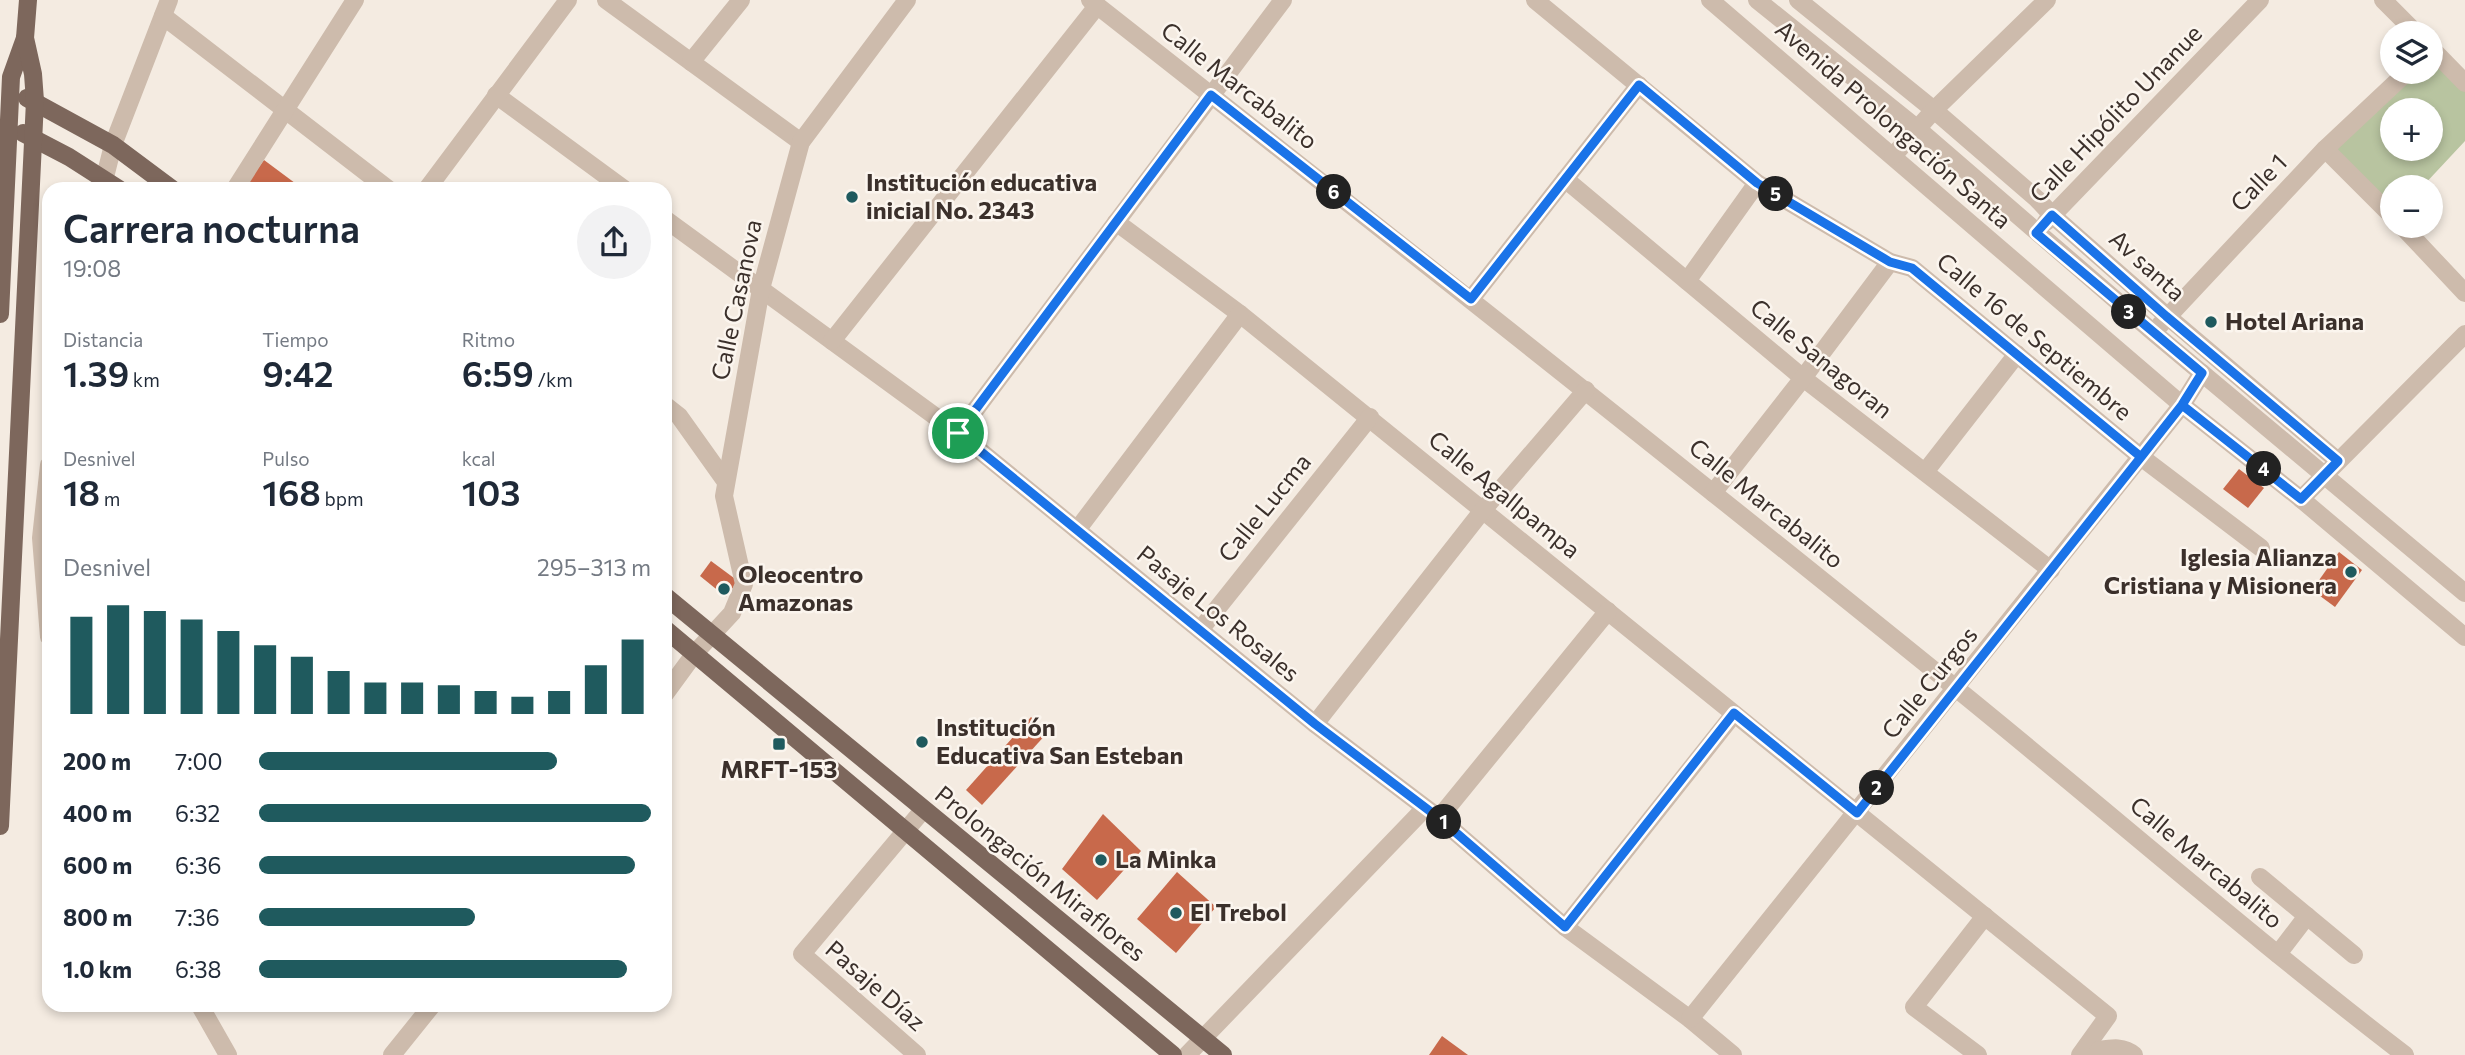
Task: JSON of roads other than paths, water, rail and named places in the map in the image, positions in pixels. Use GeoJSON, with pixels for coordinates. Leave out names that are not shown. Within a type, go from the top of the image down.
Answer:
{"type":"FeatureCollection","features":[{"type":"Feature","properties":{"kind":"main road"},"geometry":{"type":"LineString","coordinates":[[0,314],[5,91],[25,38],[29,0]]}},
{"type":"Feature","properties":{"kind":"main road"},"geometry":{"type":"LineString","coordinates":[[0,826],[5,630],[35,102],[33,74],[25,38]]}},
{"type":"Feature","properties":{"kind":"main road"},"geometry":{"type":"LineString","coordinates":[[5,91],[35,102],[113,145],[163,182]]}},
{"type":"Feature","properties":{"kind":"main road"},"geometry":{"type":"LineString","coordinates":[[4,127],[33,136],[103,182]]}},
{"type":"Feature","properties":{"kind":"main road","name":"Prolongación Miraflores"},"geometry":{"type":"LineString","coordinates":[[672,602],[1223,1055]]}},
{"type":"Feature","properties":{"kind":"main road"},"geometry":{"type":"LineString","coordinates":[[672,635],[1173,1055]]}},
{"type":"Feature","properties":{"kind":"street"},"geometry":{"type":"LineString","coordinates":[[239,182],[355,0]]}},
{"type":"Feature","properties":{"kind":"street"},"geometry":{"type":"LineString","coordinates":[[432,182],[568,0]]}},
{"type":"Feature","properties":{"kind":"street"},"geometry":{"type":"LineString","coordinates":[[606,0],[801,142]]}},
{"type":"Feature","properties":{"kind":"street"},"geometry":{"type":"LineString","coordinates":[[691,62],[741,0]]}},
{"type":"Feature","properties":{"kind":"street","name":"Calle Casanova"},"geometry":{"type":"LineString","coordinates":[[672,684],[695,653],[732,613],[744,584],[724,496],[761,289],[801,142],[908,0]]}},
{"type":"Feature","properties":{"kind":"street"},"geometry":{"type":"LineString","coordinates":[[958,433],[1283,0]]}},
{"type":"Feature","properties":{"kind":"street","name":"Calle 16 de Septiembre"},"geometry":{"type":"LineString","coordinates":[[1535,0],[1757,183],[1890,262],[1912,268],[2141,457],[2261,548]]}},
{"type":"Feature","properties":{"kind":"street","name":"Avenida Prolongación Santa"},"geometry":{"type":"LineString","coordinates":[[1710,0],[2182,405],[2301,499],[2465,637]]}},
{"type":"Feature","properties":{"kind":"street","name":"Avenida Prolongación Santa"},"geometry":{"type":"LineString","coordinates":[[1758,0],[1919,130],[2036,233],[2465,593]]}},
{"type":"Feature","properties":{"kind":"street","name":"Avenida Prolongación Santa"},"geometry":{"type":"LineString","coordinates":[[1798,0],[1934,110],[2052,215]]}},
{"type":"Feature","properties":{"kind":"street","name":"Calle Hipólito Unanue"},"geometry":{"type":"LineString","coordinates":[[2036,233],[2260,0]]}},
{"type":"Feature","properties":{"kind":"street"},"geometry":{"type":"LineString","coordinates":[[2383,0],[2404,21]]}},
{"type":"Feature","properties":{"kind":"street"},"geometry":{"type":"LineString","coordinates":[[1893,156],[1919,130],[1934,110],[2045,1]]}},
{"type":"Feature","properties":{"kind":"street"},"geometry":{"type":"LineString","coordinates":[[832,341],[1094,3]]}},
{"type":"Feature","properties":{"kind":"street","name":"Calle Marcabalito"},"geometry":{"type":"LineString","coordinates":[[1094,3],[1586,390],[2405,1055]]}},
{"type":"Feature","properties":{"kind":"street"},"geometry":{"type":"LineString","coordinates":[[109,182],[113,145],[166,8],[286,109],[379,182]]}},
{"type":"Feature","properties":{"kind":"street"},"geometry":{"type":"LineString","coordinates":[[2443,60],[2465,83]]}},
{"type":"Feature","properties":{"kind":"street","name":"Calle 1"},"geometry":{"type":"LineString","coordinates":[[2154,333],[2166,316],[2325,149],[2394,84]]}},
{"type":"Feature","properties":{"kind":"street"},"geometry":{"type":"LineString","coordinates":[[1471,299],[1639,85]]}},
{"type":"Feature","properties":{"kind":"street"},"geometry":{"type":"LineString","coordinates":[[496,95],[614,182]]}},
{"type":"Feature","properties":{"kind":"street"},"geometry":{"type":"LineString","coordinates":[[2325,149],[2380,204]]}},
{"type":"Feature","properties":{"kind":"street","name":"Calle Sanagoran"},"geometry":{"type":"LineString","coordinates":[[1565,179],[1804,379],[2051,570]]}},
{"type":"Feature","properties":{"kind":"street"},"geometry":{"type":"LineString","coordinates":[[1687,281],[1757,183]]}},
{"type":"Feature","properties":{"kind":"street","name":"Av santa"},"geometry":{"type":"LineString","coordinates":[[2052,215],[2166,316],[2338,461]]}},
{"type":"Feature","properties":{"kind":"street","name":"Calle Agallpampa"},"geometry":{"type":"LineString","coordinates":[[1116,222],[1240,314],[1370,418],[2108,1016],[2080,1055]]}},
{"type":"Feature","properties":{"kind":"street","name":"Pasaje Los Rosales"},"geometry":{"type":"LineString","coordinates":[[672,224],[958,433],[1315,724],[1432,813],[1565,927],[1733,1055]]}},
{"type":"Feature","properties":{"kind":"street"},"geometry":{"type":"LineString","coordinates":[[2413,238],[2465,293]]}},
{"type":"Feature","properties":{"kind":"street"},"geometry":{"type":"LineString","coordinates":[[1713,493],[1804,379],[1890,262]]}},
{"type":"Feature","properties":{"kind":"street"},"geometry":{"type":"LineString","coordinates":[[1077,530],[1240,314]]}},
{"type":"Feature","properties":{"kind":"street"},"geometry":{"type":"LineString","coordinates":[[2301,499],[2465,334]]}},
{"type":"Feature","properties":{"kind":"street"},"geometry":{"type":"LineString","coordinates":[[1925,472],[2017,354]]}},
{"type":"Feature","properties":{"kind":"street","name":"Calle Curgos"},"geometry":{"type":"LineString","coordinates":[[1690,1020],[2141,457],[2182,405],[2202,373]]}},
{"type":"Feature","properties":{"kind":"street"},"geometry":{"type":"LineString","coordinates":[[1315,724],[1483,510],[1586,390]]}},
{"type":"Feature","properties":{"kind":"street"},"geometry":{"type":"LineString","coordinates":[[672,410],[679,416],[726,482]]}},
{"type":"Feature","properties":{"kind":"street","name":"Calle Lucma"},"geometry":{"type":"LineString","coordinates":[[1199,630],[1370,418]]}},
{"type":"Feature","properties":{"kind":"street"},"geometry":{"type":"LineString","coordinates":[[1187,1055],[1432,813],[1608,611]]}},
{"type":"Feature","properties":{"kind":"street"},"geometry":{"type":"LineString","coordinates":[[1565,927],[1734,713]]}},
{"type":"Feature","properties":{"kind":"street"},"geometry":{"type":"LineString","coordinates":[[905,832],[923,810]]}},
{"type":"Feature","properties":{"kind":"street","name":"Pasaje Díaz"},"geometry":{"type":"LineString","coordinates":[[905,832],[802,954],[917,1055]]}},
{"type":"Feature","properties":{"kind":"street"},"geometry":{"type":"LineString","coordinates":[[2260,877],[2354,955]]}},
{"type":"Feature","properties":{"kind":"street"},"geometry":{"type":"LineString","coordinates":[[1978,1055],[1914,1007],[1985,916]]}},
{"type":"Feature","properties":{"kind":"street"},"geometry":{"type":"LineString","coordinates":[[2278,954],[2307,916]]}},
{"type":"Feature","properties":{"kind":"street"},"geometry":{"type":"LineString","coordinates":[[204,1012],[228,1055]]}},
{"type":"Feature","properties":{"kind":"street"},"geometry":{"type":"LineString","coordinates":[[392,1055],[427,1012]]}},
{"type":"Feature","properties":{"kind":"street"},"geometry":{"type":"LineString","coordinates":[[2096,1055],[2099,1050],[2113,1048],[2129,1051],[2134,1055]]}},
{"type":"Feature","properties":{"kind":"place","name":"Institución educativa inicial No. 2343"},"geometry":{"type":"Point","coordinates":[852,197]}},
{"type":"Feature","properties":{"kind":"place","name":"Hotel Ariana"},"geometry":{"type":"Point","coordinates":[2211,322]}},
{"type":"Feature","properties":{"kind":"place","name":"Iglesia Alianza Cristiana y Misionera"},"geometry":{"type":"Point","coordinates":[2351,572]}},
{"type":"Feature","properties":{"kind":"place","name":"Oleocentro Amazonas"},"geometry":{"type":"Point","coordinates":[724,589]}},
{"type":"Feature","properties":{"kind":"place","name":"Institución Educativa San Esteban"},"geometry":{"type":"Point","coordinates":[922,742]}},
{"type":"Feature","properties":{"kind":"place","name":"MRFT-153"},"geometry":{"type":"Point","coordinates":[779,744]}},
{"type":"Feature","properties":{"kind":"place","name":"La Minka"},"geometry":{"type":"Point","coordinates":[1101,860]}},
{"type":"Feature","properties":{"kind":"place","name":"El Trebol"},"geometry":{"type":"Point","coordinates":[1176,913]}}]}
